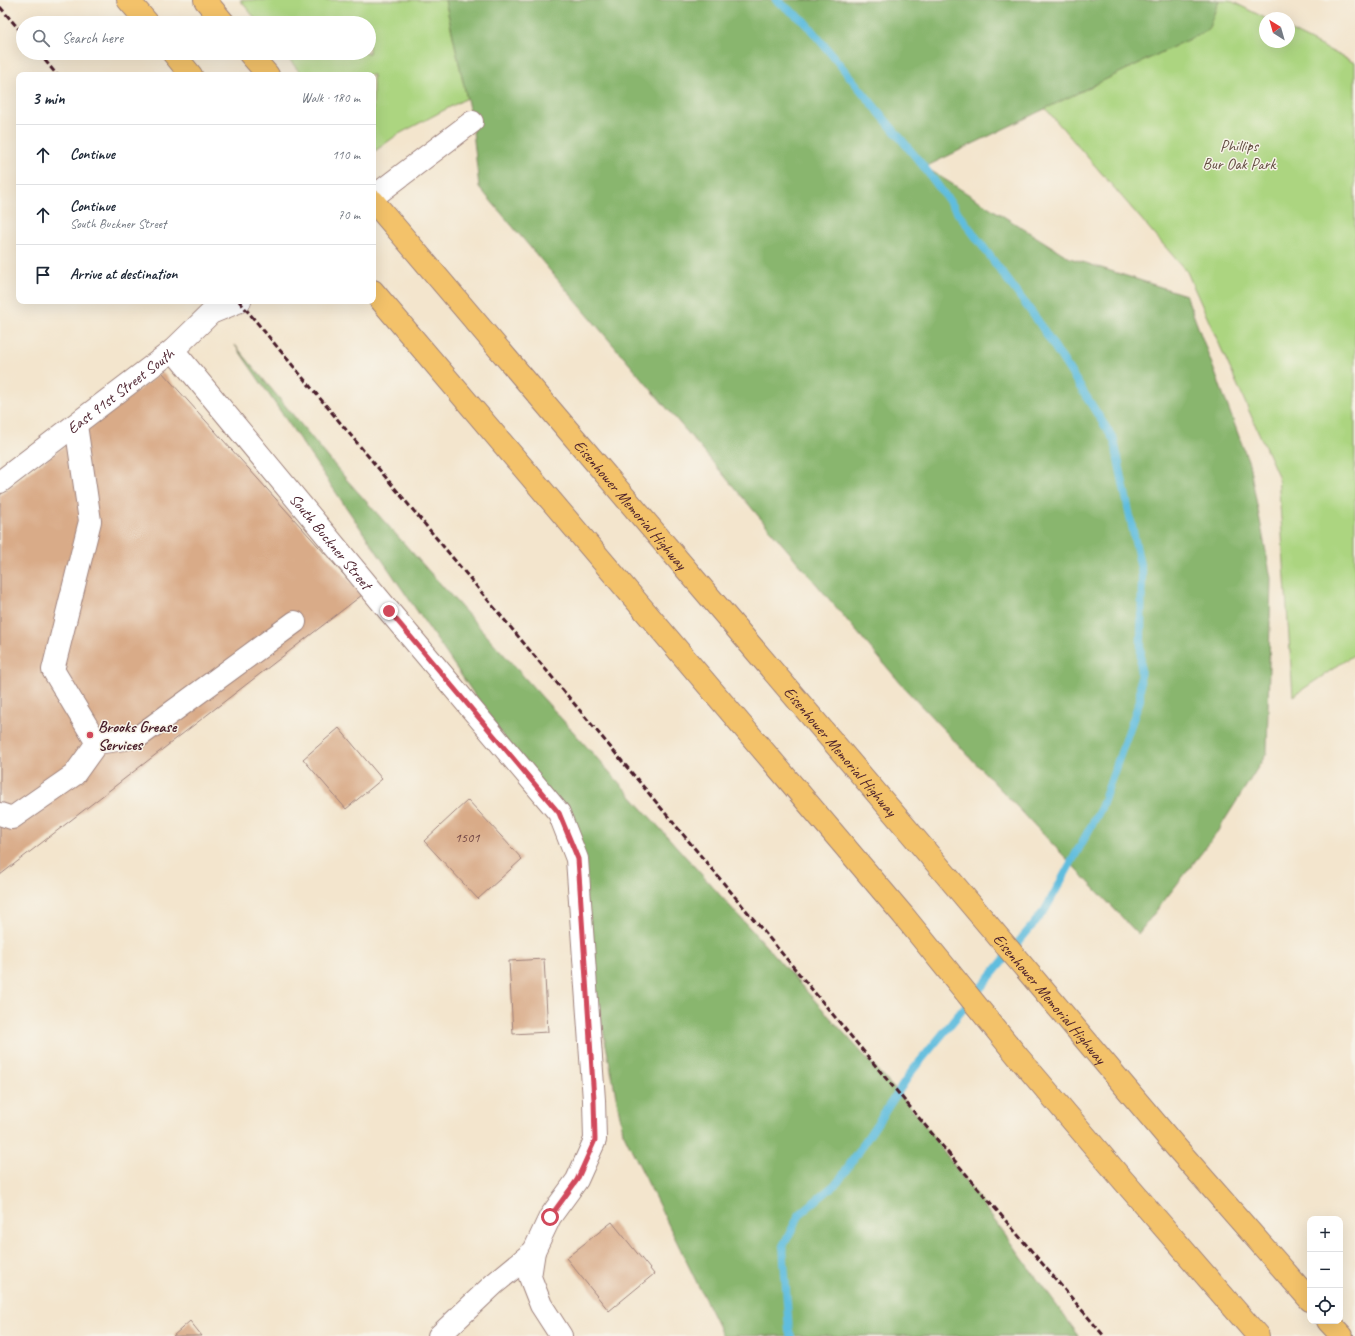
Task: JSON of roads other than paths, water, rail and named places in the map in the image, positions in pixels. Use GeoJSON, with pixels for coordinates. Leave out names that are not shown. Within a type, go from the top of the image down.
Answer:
{"type":"FeatureCollection","features":[{"type":"Feature","properties":{"kind":"main road"},"geometry":{"type":"LineString","coordinates":[[128,0],[142,16]]}},
{"type":"Feature","properties":{"kind":"main road"},"geometry":{"type":"LineString","coordinates":[[205,0],[218,16]]}},
{"type":"Feature","properties":{"kind":"main road"},"geometry":{"type":"LineString","coordinates":[[179,60],[189,72]]}},
{"type":"Feature","properties":{"kind":"main road"},"geometry":{"type":"LineString","coordinates":[[256,60],[266,72]]}},
{"type":"Feature","properties":{"kind":"main road","name":"Eisenhower Memorial Highway"},"geometry":{"type":"LineString","coordinates":[[376,205],[1175,1146],[1307,1297]]}},
{"type":"Feature","properties":{"kind":"main road"},"geometry":{"type":"LineString","coordinates":[[376,295],[903,915],[1019,1058],[1258,1336]]}},
{"type":"Feature","properties":{"kind":"main road"},"geometry":{"type":"LineString","coordinates":[[1331,1324],[1342,1336]]}},
{"type":"Feature","properties":{"kind":"street"},"geometry":{"type":"LineString","coordinates":[[376,195],[472,122]]}},
{"type":"Feature","properties":{"kind":"street","name":"East 91st Street South"},"geometry":{"type":"LineString","coordinates":[[0,482],[173,350],[211,313],[233,304]]}},
{"type":"Feature","properties":{"kind":"street","name":"South Buckner Street"},"geometry":{"type":"LineString","coordinates":[[173,350],[384,605],[559,813],[578,859],[594,1100],[595,1140],[577,1180],[550,1217],[534,1250]]}},
{"type":"Feature","properties":{"kind":"street"},"geometry":{"type":"LineString","coordinates":[[76,425],[90,521],[52,670],[97,743]]}},
{"type":"Feature","properties":{"kind":"street"},"geometry":{"type":"LineString","coordinates":[[0,814],[12,818],[74,775],[97,743],[138,737],[295,622]]}},
{"type":"Feature","properties":{"kind":"street"},"geometry":{"type":"LineString","coordinates":[[439,1336],[494,1284],[534,1250]]}},
{"type":"Feature","properties":{"kind":"street"},"geometry":{"type":"LineString","coordinates":[[534,1250],[530,1277],[541,1305],[561,1336]]}},
{"type":"Feature","properties":{"kind":"waterway"},"geometry":{"type":"LineString","coordinates":[[776,0],[804,21],[924,167],[1038,321],[1114,440],[1142,574],[1140,700],[1101,808],[1045,910],[912,1071],[838,1182],[800,1214],[783,1246],[789,1331],[791,1336]]}},
{"type":"Feature","properties":{"kind":"railway"},"geometry":{"type":"LineString","coordinates":[[0,7],[16,26]]}},
{"type":"Feature","properties":{"kind":"railway"},"geometry":{"type":"LineString","coordinates":[[45,60],[55,72]]}},
{"type":"Feature","properties":{"kind":"railway"},"geometry":{"type":"LineString","coordinates":[[241,304],[954,1160],[1104,1336]]}},
{"type":"Feature","properties":{"kind":"place","name":"Brooks Grease Services"},"geometry":{"type":"Point","coordinates":[90,735]}},
{"type":"Feature","properties":{"kind":"park label","name":"Phillips Bur Oak Park"},"geometry":{"type":"Point","coordinates":[1239,154]}}]}
